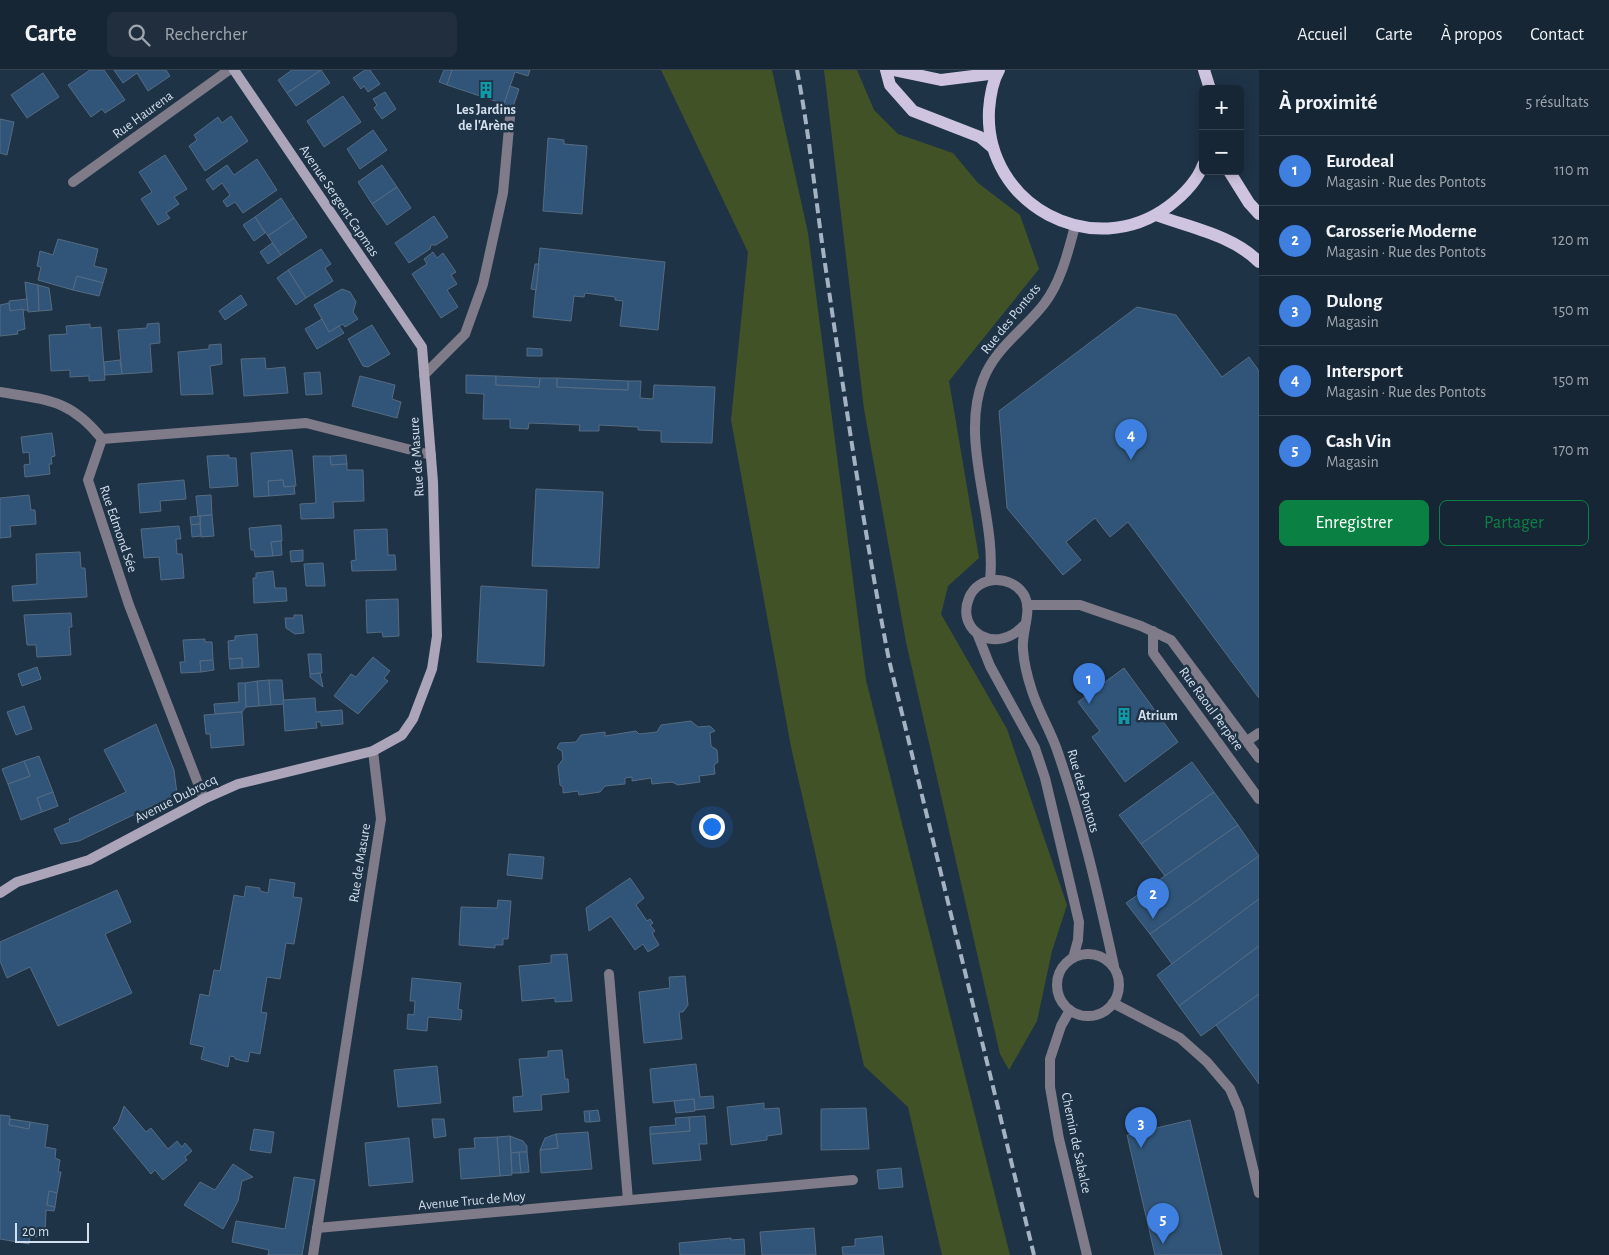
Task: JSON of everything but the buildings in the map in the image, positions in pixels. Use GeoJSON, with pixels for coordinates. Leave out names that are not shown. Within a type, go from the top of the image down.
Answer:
{"type":"FeatureCollection","features":[{"type":"Feature","properties":{"kind":"main road"},"geometry":{"type":"LineString","coordinates":[[886,70],[890,85],[913,111],[980,137],[993,148]]}},
{"type":"Feature","properties":{"kind":"main road"},"geometry":{"type":"LineString","coordinates":[[893,70],[941,80],[998,71],[990,98],[989,114],[993,148],[1010,183],[1039,210],[1074,226],[1102,230],[1130,226],[1156,215],[1182,196],[1199,171]]}},
{"type":"Feature","properties":{"kind":"main road"},"geometry":{"type":"LineString","coordinates":[[1204,70],[1209,85]]}},
{"type":"Feature","properties":{"kind":"main road"},"geometry":{"type":"LineString","coordinates":[[1231,175],[1248,203],[1259,214]]}},
{"type":"Feature","properties":{"kind":"main road"},"geometry":{"type":"LineString","coordinates":[[1156,215],[1211,233],[1247,250],[1259,262]]}},
{"type":"Feature","properties":{"kind":"street","name":"Rue Haurena"},"geometry":{"type":"LineString","coordinates":[[73,182],[229,70]]}},
{"type":"Feature","properties":{"kind":"street","name":"Avenue Sergent Capmas"},"geometry":{"type":"LineString","coordinates":[[234,70],[422,346]]}},
{"type":"Feature","properties":{"kind":"street"},"geometry":{"type":"LineString","coordinates":[[424,375],[465,334],[483,284],[503,193],[510,117]]}},
{"type":"Feature","properties":{"kind":"street","name":"Rue des Pontots"},"geometry":{"type":"LineString","coordinates":[[990,580],[990,536],[975,436],[976,405],[982,380],[993,360],[1007,342],[1044,303],[1054,287],[1074,226]]}},
{"type":"Feature","properties":{"kind":"street","name":"Rue de Masure"},"geometry":{"type":"LineString","coordinates":[[313,1255],[380,819],[373,751],[402,734],[413,719],[432,669],[436,636],[433,482],[422,346]]}},
{"type":"Feature","properties":{"kind":"street"},"geometry":{"type":"LineString","coordinates":[[0,392],[56,401],[86,419],[102,439],[306,423],[430,455]]}},
{"type":"Feature","properties":{"kind":"street","name":"Rue Edmond Sée"},"geometry":{"type":"LineString","coordinates":[[102,439],[88,480],[129,605],[204,799]]}},
{"type":"Feature","properties":{"kind":"street"},"geometry":{"type":"LineString","coordinates":[[977,633],[986,639],[996,641],[1016,634],[1023,626],[1028,612],[1027,605],[1018,588],[1000,580],[990,580],[974,590],[966,607],[967,617],[977,633],[990,666],[1035,748],[1079,922],[1078,940],[1073,958]]}},
{"type":"Feature","properties":{"kind":"street","name":"Rue Raoul Perpère"},"geometry":{"type":"LineString","coordinates":[[1027,605],[1080,605],[1098,609],[1171,640],[1259,758]]}},
{"type":"Feature","properties":{"kind":"street","name":"Rue des Pontots"},"geometry":{"type":"LineString","coordinates":[[1023,626],[1023,651],[1032,691],[1056,746],[1071,795],[1098,894],[1114,966]]}},
{"type":"Feature","properties":{"kind":"street","name":"Rue Raoul Perpère"},"geometry":{"type":"LineString","coordinates":[[1153,631],[1153,653],[1259,799]]}},
{"type":"Feature","properties":{"kind":"street"},"geometry":{"type":"LineString","coordinates":[[1247,742],[1259,733]]}},
{"type":"Feature","properties":{"kind":"street","name":"Avenue Dubrocq"},"geometry":{"type":"LineString","coordinates":[[0,893],[17,882],[89,860],[204,799],[238,784],[373,751]]}},
{"type":"Feature","properties":{"kind":"street"},"geometry":{"type":"LineString","coordinates":[[1090,954],[1100,955],[1114,966],[1120,985],[1113,1004],[1106,1010],[1088,1016],[1070,1010],[1059,996],[1058,979],[1066,963],[1073,958],[1090,954]]}},
{"type":"Feature","properties":{"kind":"street"},"geometry":{"type":"LineString","coordinates":[[609,974],[628,1200]]}},
{"type":"Feature","properties":{"kind":"street"},"geometry":{"type":"LineString","coordinates":[[1113,1004],[1180,1038],[1207,1062],[1230,1089],[1239,1110],[1259,1193]]}},
{"type":"Feature","properties":{"kind":"street","name":"Chemin de Sabalce"},"geometry":{"type":"LineString","coordinates":[[1070,1010],[1061,1026],[1050,1060],[1050,1087],[1057,1132],[1087,1255]]}},
{"type":"Feature","properties":{"kind":"street","name":"Avenue Truc de Moy"},"geometry":{"type":"LineString","coordinates":[[317,1228],[854,1180]]}},
{"type":"Feature","properties":{"kind":"green space"},"geometry":{"type":"Polygon","coordinates":[[[661,70],[772,70],[808,233],[866,680],[1010,1255],[942,1255],[908,1107],[864,1066],[791,747],[731,420],[748,252],[661,70]]]}},
{"type":"Feature","properties":{"kind":"green space"},"geometry":{"type":"Polygon","coordinates":[[[824,70],[857,70],[874,110],[898,134],[953,153],[978,183],[1020,215],[1039,269],[949,381],[979,558],[948,586],[941,614],[1007,729],[1067,905],[1052,951],[1037,1021],[1009,1070],[1000,1054],[906,642],[864,409],[824,70]]]}},
{"type":"Feature","properties":{"kind":"railway"},"geometry":{"type":"LineString","coordinates":[[797,70],[854,459],[889,660],[1034,1255]]}},
{"type":"Feature","properties":{"kind":"place","name":"Les Jardins de l'Arène"},"geometry":{"type":"Point","coordinates":[486,90]}},
{"type":"Feature","properties":{"kind":"place","name":"Intersport"},"geometry":{"type":"Point","coordinates":[1131,460]}},
{"type":"Feature","properties":{"kind":"place","name":"Eurodeal"},"geometry":{"type":"Point","coordinates":[1089,704]}},
{"type":"Feature","properties":{"kind":"place","name":"Atrium"},"geometry":{"type":"Point","coordinates":[1124,716]}},
{"type":"Feature","properties":{"kind":"place","name":"Carosserie Moderne"},"geometry":{"type":"Point","coordinates":[1153,919]}},
{"type":"Feature","properties":{"kind":"place","name":"Dulong"},"geometry":{"type":"Point","coordinates":[1141,1148]}},
{"type":"Feature","properties":{"kind":"place","name":"Cash Vin"},"geometry":{"type":"Point","coordinates":[1163,1244]}}]}
